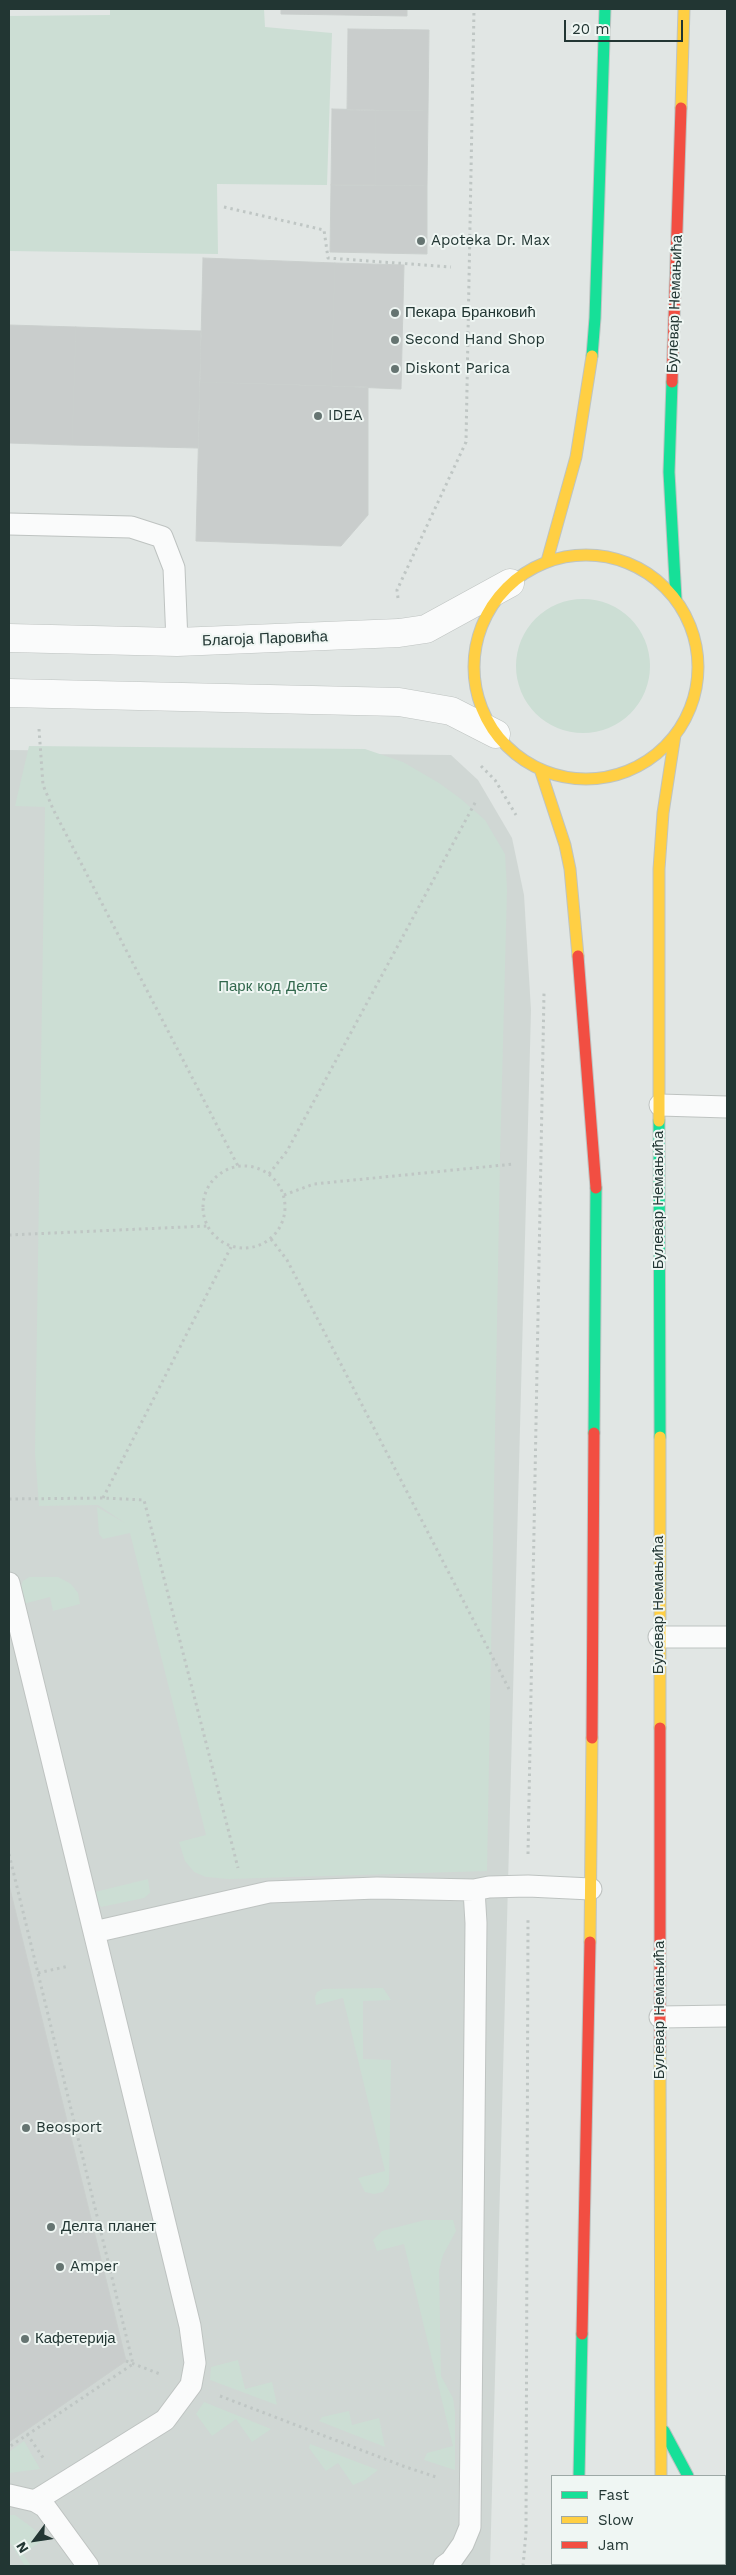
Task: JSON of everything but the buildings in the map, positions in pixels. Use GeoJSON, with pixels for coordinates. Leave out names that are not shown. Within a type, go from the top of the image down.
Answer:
{"type":"FeatureCollection","features":[{"type":"Feature","properties":{"kind":"street"},"geometry":{"type":"LineString","coordinates":[[547,561],[576,457],[590,383],[595,318],[605,9]]}},
{"type":"Feature","properties":{"kind":"street","name":"Булевар Немањића"},"geometry":{"type":"LineString","coordinates":[[676,599],[669,472],[684,9]]}},
{"type":"Feature","properties":{"kind":"street"},"geometry":{"type":"LineString","coordinates":[[575,554],[603,555],[631,564],[656,579],[676,599],[688,620],[696,643],[698,667],[696,691],[688,714],[675,735],[654,756],[628,771],[606,777],[569,778],[540,769],[516,754],[496,734],[480,705],[474,664],[477,640],[490,609],[510,583],[527,571],[547,561],[575,554]]}},
{"type":"Feature","properties":{"kind":"street","name":"Благоја Паровића"},"geometry":{"type":"LineString","coordinates":[[9,638],[176,642],[399,633],[426,629],[510,583]]}},
{"type":"Feature","properties":{"kind":"street"},"geometry":{"type":"LineString","coordinates":[[9,693],[399,702],[451,711],[496,734]]}},
{"type":"Feature","properties":{"kind":"street","name":"Булевар Немањића"},"geometry":{"type":"LineString","coordinates":[[661,2475],[659,869],[663,813],[675,735]]}},
{"type":"Feature","properties":{"kind":"street"},"geometry":{"type":"LineString","coordinates":[[540,769],[565,845],[570,869],[596,1167],[591,1889],[579,2475]]}},
{"type":"Feature","properties":{"kind":"street"},"geometry":{"type":"LineString","coordinates":[[660,2422],[687,2475]]}},
{"type":"Feature","properties":{"kind":"lane"},"geometry":{"type":"LineString","coordinates":[[9,524],[131,527],[162,537],[174,568],[176,642]]}},
{"type":"Feature","properties":{"kind":"lane"},"geometry":{"type":"LineString","coordinates":[[660,1105],[727,1106]]}},
{"type":"Feature","properties":{"kind":"lane"},"geometry":{"type":"LineString","coordinates":[[9,1583],[190,2326],[195,2363],[191,2386],[165,2420],[35,2500]]}},
{"type":"Feature","properties":{"kind":"lane"},"geometry":{"type":"LineString","coordinates":[[660,1637],[727,1637]]}},
{"type":"Feature","properties":{"kind":"lane"},"geometry":{"type":"LineString","coordinates":[[94,1932],[176,1911],[269,1892],[377,1888],[474,1890],[489,1887],[528,1886],[591,1889]]}},
{"type":"Feature","properties":{"kind":"lane"},"geometry":{"type":"LineString","coordinates":[[444,2566],[452,2561],[463,2544],[470,2527],[476,1923],[474,1890]]}},
{"type":"Feature","properties":{"kind":"lane"},"geometry":{"type":"LineString","coordinates":[[660,2017],[727,2016]]}},
{"type":"Feature","properties":{"kind":"lane"},"geometry":{"type":"LineString","coordinates":[[9,2495],[35,2500],[45,2507],[88,2566]]}},
{"type":"Feature","properties":{"kind":"path"},"geometry":{"type":"LineString","coordinates":[[398,590],[466,442],[474,9]]}},
{"type":"Feature","properties":{"kind":"path"},"geometry":{"type":"LineString","coordinates":[[224,207],[324,230],[328,258],[451,267]]}},
{"type":"Feature","properties":{"kind":"path"},"geometry":{"type":"LineString","coordinates":[[39,726],[43,785],[53,809],[238,1166]]}},
{"type":"Feature","properties":{"kind":"path"},"geometry":{"type":"LineString","coordinates":[[476,761],[495,780],[509,800],[518,818]]}},
{"type":"Feature","properties":{"kind":"path"},"geometry":{"type":"LineString","coordinates":[[269,1174],[287,1151],[476,801]]}},
{"type":"Feature","properties":{"kind":"path"},"geometry":{"type":"LineString","coordinates":[[528,1856],[544,983]]}},
{"type":"Feature","properties":{"kind":"path"},"geometry":{"type":"LineString","coordinates":[[284,1195],[314,1184],[514,1164]]}},
{"type":"Feature","properties":{"kind":"path"},"geometry":{"type":"LineString","coordinates":[[238,1166],[249,1166],[269,1174],[278,1183],[284,1195],[285,1211],[281,1226],[271,1239],[259,1246],[245,1249],[231,1247],[221,1242],[207,1226],[203,1213],[203,1200],[215,1177],[226,1170],[238,1166]]}},
{"type":"Feature","properties":{"kind":"path"},"geometry":{"type":"LineString","coordinates":[[9,1235],[207,1226]]}},
{"type":"Feature","properties":{"kind":"path"},"geometry":{"type":"LineString","coordinates":[[271,1239],[291,1269],[509,1689]]}},
{"type":"Feature","properties":{"kind":"path"},"geometry":{"type":"LineString","coordinates":[[103,1498],[231,1247]]}},
{"type":"Feature","properties":{"kind":"path"},"geometry":{"type":"LineString","coordinates":[[9,1499],[103,1498],[144,1500],[239,1873],[269,1892]]}},
{"type":"Feature","properties":{"kind":"path"},"geometry":{"type":"LineString","coordinates":[[9,1854],[134,2364]]}},
{"type":"Feature","properties":{"kind":"path"},"geometry":{"type":"LineString","coordinates":[[523,2566],[526,2522],[528,1916]]}},
{"type":"Feature","properties":{"kind":"path"},"geometry":{"type":"LineString","coordinates":[[38,1974],[100,1960]]}},
{"type":"Feature","properties":{"kind":"path"},"geometry":{"type":"LineString","coordinates":[[126,2360],[403,2466],[470,2487]]}},
{"type":"Feature","properties":{"kind":"path"},"geometry":{"type":"LineString","coordinates":[[9,2447],[134,2364]]}},
{"type":"Feature","properties":{"kind":"shaded area"},"geometry":{"type":"Polygon","coordinates":[[[9,750],[451,755],[478,780],[512,838],[524,895],[531,1010],[490,2566],[9,2566],[9,750]]]}},
{"type":"Feature","properties":{"kind":"green space"},"geometry":{"type":"Polygon","coordinates":[[[110,9],[264,9],[265,27],[332,33],[327,185],[217,184],[218,254],[9,251],[9,16],[110,15],[110,9]]]}},
{"type":"Feature","properties":{"kind":"green space"},"geometry":{"type":"Polygon","coordinates":[[[583,599],[609,604],[620,610],[630,619],[639,629],[645,640],[650,666],[645,692],[639,703],[630,713],[620,722],[609,728],[583,733],[557,728],[546,722],[536,713],[527,703],[521,692],[516,666],[521,640],[527,629],[536,619],[546,610],[557,604],[583,599]]]}},
{"type":"Feature","properties":{"kind":"green space","name":"Парк код Делте"},"geometry":{"type":"Polygon","coordinates":[[[29,746],[365,749],[403,762],[439,783],[461,799],[485,820],[505,854],[507,889],[500,1158],[487,1871],[229,1879],[206,1877],[194,1872],[185,1861],[179,1842],[206,1835],[130,1533],[103,1539],[99,1534],[97,1507],[125,1523],[98,1505],[39,1506],[35,1452],[45,807],[15,806],[29,746]]]}},
{"type":"Feature","properties":{"kind":"green space"},"geometry":{"type":"Polygon","coordinates":[[[29,1577],[58,1577],[71,1584],[78,1593],[80,1604],[53,1611],[50,1597],[23,1604],[19,1591],[23,1581],[29,1577]]]}},
{"type":"Feature","properties":{"kind":"green space"},"geometry":{"type":"Polygon","coordinates":[[[148,1879],[150,1893],[144,1898],[101,1907],[96,1901],[95,1892],[148,1879]]]}},
{"type":"Feature","properties":{"kind":"green space"},"geometry":{"type":"Polygon","coordinates":[[[383,1988],[391,2000],[363,2001],[363,2059],[391,2060],[389,2184],[383,2192],[374,2194],[365,2192],[358,2178],[385,2171],[343,1998],[316,2005],[315,1997],[317,1992],[323,1989],[383,1988]]]}},
{"type":"Feature","properties":{"kind":"green space"},"geometry":{"type":"Polygon","coordinates":[[[425,2220],[453,2220],[456,2231],[443,2255],[439,2270],[441,2376],[453,2398],[455,2412],[455,2470],[424,2460],[427,2453],[453,2446],[404,2244],[377,2251],[373,2240],[382,2231],[425,2220]]]}},
{"type":"Feature","properties":{"kind":"green space"},"geometry":{"type":"Polygon","coordinates":[[[238,2360],[245,2389],[272,2382],[277,2405],[210,2380],[211,2367],[238,2360]]]}},
{"type":"Feature","properties":{"kind":"green space"},"geometry":{"type":"Polygon","coordinates":[[[204,2402],[271,2429],[252,2442],[236,2419],[212,2436],[196,2414],[204,2402]]]}},
{"type":"Feature","properties":{"kind":"green space"},"geometry":{"type":"Polygon","coordinates":[[[349,2411],[352,2425],[379,2418],[385,2447],[319,2421],[322,2417],[349,2411]]]}},
{"type":"Feature","properties":{"kind":"green space"},"geometry":{"type":"Polygon","coordinates":[[[24,2441],[40,2469],[9,2473],[9,2452],[24,2441]]]}},
{"type":"Feature","properties":{"kind":"green space"},"geometry":{"type":"Polygon","coordinates":[[[310,2444],[378,2470],[365,2480],[353,2485],[338,2463],[326,2471],[309,2448],[310,2444]]]}},
{"type":"Feature","properties":{"kind":"green space"},"geometry":{"type":"Polygon","coordinates":[[[9,2515],[15,2515],[46,2538],[23,2554],[31,2566],[25,2566],[9,2541],[9,2515]]]}},
{"type":"Feature","properties":{"kind":"traffic: fast"},"geometry":{"type":"LineString","coordinates":[[592,356],[595,318],[605,9]]}},
{"type":"Feature","properties":{"kind":"traffic: fast"},"geometry":{"type":"LineString","coordinates":[[672,382],[669,472],[676,599]]}},
{"type":"Feature","properties":{"kind":"traffic: fast"},"geometry":{"type":"LineString","coordinates":[[659,1121],[660,1437]]}},
{"type":"Feature","properties":{"kind":"traffic: fast"},"geometry":{"type":"LineString","coordinates":[[594,1433],[596,1188]]}},
{"type":"Feature","properties":{"kind":"traffic: fast"},"geometry":{"type":"LineString","coordinates":[[579,2475],[582,2334]]}},
{"type":"Feature","properties":{"kind":"traffic: fast"},"geometry":{"type":"LineString","coordinates":[[664,2431],[687,2475]]}},
{"type":"Feature","properties":{"kind":"traffic: slow"},"geometry":{"type":"LineString","coordinates":[[681,108],[684,9]]}},
{"type":"Feature","properties":{"kind":"traffic: slow"},"geometry":{"type":"LineString","coordinates":[[547,561],[576,457],[592,356]]}},
{"type":"Feature","properties":{"kind":"traffic: slow"},"geometry":{"type":"LineString","coordinates":[[586,555],[608,557],[639,568],[665,588],[685,614],[696,645],[698,667],[696,689],[685,720],[665,746],[639,766],[608,777],[586,779],[564,777],[533,766],[507,746],[487,720],[476,689],[474,667],[476,645],[487,614],[507,588],[533,568],[564,557],[586,555]]}},
{"type":"Feature","properties":{"kind":"traffic: slow"},"geometry":{"type":"LineString","coordinates":[[659,1121],[659,869],[663,813],[675,735]]}},
{"type":"Feature","properties":{"kind":"traffic: slow"},"geometry":{"type":"LineString","coordinates":[[540,769],[565,845],[570,869],[578,956]]}},
{"type":"Feature","properties":{"kind":"traffic: slow"},"geometry":{"type":"LineString","coordinates":[[660,1437],[660,1728]]}},
{"type":"Feature","properties":{"kind":"traffic: slow"},"geometry":{"type":"LineString","coordinates":[[590,1942],[592,1738]]}},
{"type":"Feature","properties":{"kind":"traffic: slow"},"geometry":{"type":"LineString","coordinates":[[660,2051],[661,2475]]}},
{"type":"Feature","properties":{"kind":"traffic: jam"},"geometry":{"type":"LineString","coordinates":[[672,382],[681,108]]}},
{"type":"Feature","properties":{"kind":"traffic: jam"},"geometry":{"type":"LineString","coordinates":[[578,956],[596,1188]]}},
{"type":"Feature","properties":{"kind":"traffic: jam"},"geometry":{"type":"LineString","coordinates":[[592,1738],[594,1433]]}},
{"type":"Feature","properties":{"kind":"traffic: jam"},"geometry":{"type":"LineString","coordinates":[[660,1728],[660,2051]]}},
{"type":"Feature","properties":{"kind":"traffic: jam"},"geometry":{"type":"LineString","coordinates":[[582,2334],[590,1942]]}},
{"type":"Feature","properties":{"kind":"place","name":"Apoteka Dr. Max"},"geometry":{"type":"Point","coordinates":[421,241]}},
{"type":"Feature","properties":{"kind":"place","name":"Пекара Бранковић"},"geometry":{"type":"Point","coordinates":[395,313]}},
{"type":"Feature","properties":{"kind":"place","name":"Second Hand Shop"},"geometry":{"type":"Point","coordinates":[395,340]}},
{"type":"Feature","properties":{"kind":"place","name":"Diskont Parica"},"geometry":{"type":"Point","coordinates":[395,369]}},
{"type":"Feature","properties":{"kind":"place","name":"IDEA"},"geometry":{"type":"Point","coordinates":[318,416]}},
{"type":"Feature","properties":{"kind":"place","name":"Beosport"},"geometry":{"type":"Point","coordinates":[26,2128]}},
{"type":"Feature","properties":{"kind":"place","name":"Делта планет"},"geometry":{"type":"Point","coordinates":[51,2227]}},
{"type":"Feature","properties":{"kind":"place","name":"Amper"},"geometry":{"type":"Point","coordinates":[60,2267]}},
{"type":"Feature","properties":{"kind":"place","name":"Кафетерија"},"geometry":{"type":"Point","coordinates":[25,2339]}}]}
